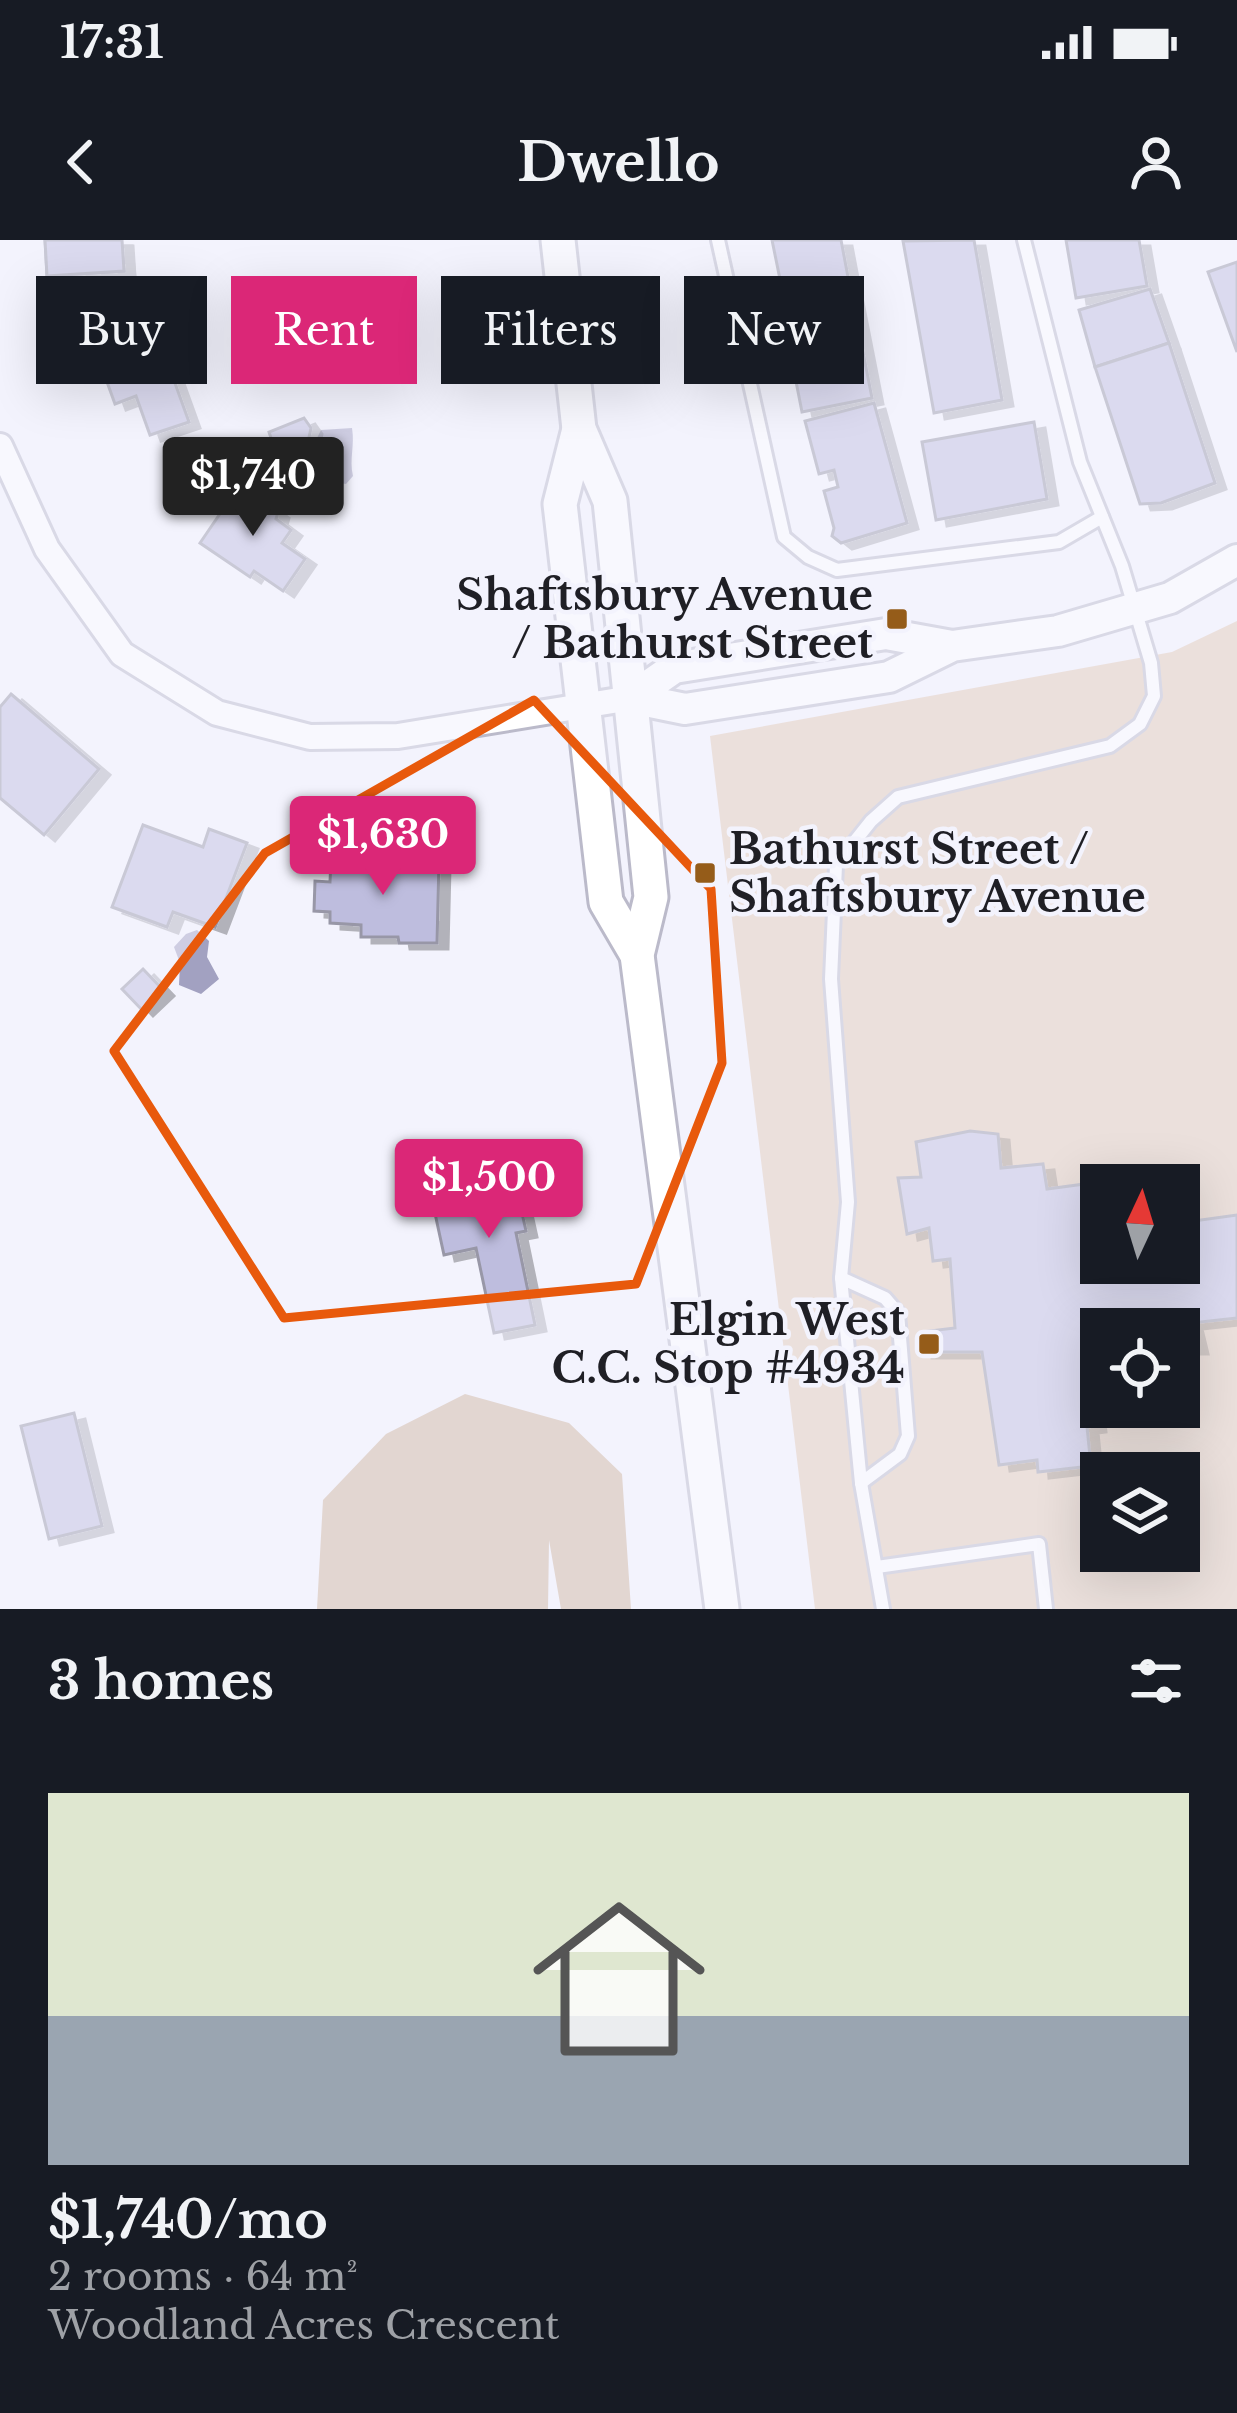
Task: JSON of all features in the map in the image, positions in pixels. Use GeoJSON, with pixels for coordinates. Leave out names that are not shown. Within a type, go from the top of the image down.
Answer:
{"type":"FeatureCollection","features":[{"type":"Feature","properties":{"kind":"main road"},"geometry":{"type":"LineString","coordinates":[[558,240],[579,429],[610,501],[651,897],[637,955],[722,1609]]}},
{"type":"Feature","properties":{"kind":"main road"},"geometry":{"type":"LineString","coordinates":[[579,429],[560,504],[606,902],[637,955]]}},
{"type":"Feature","properties":{"kind":"street"},"geometry":{"type":"LineString","coordinates":[[0,446],[47,549],[122,653],[217,713],[310,737],[398,736],[631,698],[685,709],[890,677],[952,646]]}},
{"type":"Feature","properties":{"kind":"street"},"geometry":{"type":"LineString","coordinates":[[631,698],[674,668],[886,634],[952,646],[1058,631],[1170,598],[1237,560]]}},
{"type":"Feature","properties":{"kind":"lane"},"geometry":{"type":"LineString","coordinates":[[718,240],[784,537],[808,557],[837,570],[1059,542],[1102,517]]}},
{"type":"Feature","properties":{"kind":"lane"},"geometry":{"type":"LineString","coordinates":[[883,1609],[861,1483],[841,1278],[848,1202],[831,979],[836,865],[871,821],[898,797],[1110,746],[1128,736],[1149,711],[1154,696],[1151,663],[1135,609],[1080,463],[1024,240]]}},
{"type":"Feature","properties":{"kind":"lane"},"geometry":{"type":"LineString","coordinates":[[841,1278],[885,1298],[898,1313],[908,1436],[900,1454],[861,1483]]}},
{"type":"Feature","properties":{"kind":"lane"},"geometry":{"type":"LineString","coordinates":[[877,1567],[1039,1544],[1046,1609]]}},
{"type":"Feature","properties":{"kind":"highlighted area"},"geometry":{"type":"Polygon","coordinates":[[[534,700],[711,889],[722,1063],[636,1284],[284,1318],[114,1051],[265,853],[534,700]]]}},
{"type":"Feature","properties":{"kind":"shaded area"},"geometry":{"type":"Polygon","coordinates":[[[1237,621],[1237,1609],[815,1609],[710,736],[1172,652],[1237,621]]]}},
{"type":"Feature","properties":{"kind":"shaded area"},"geometry":{"type":"Polygon","coordinates":[[[465,1394],[569,1423],[622,1474],[631,1609],[561,1609],[549,1540],[548,1609],[317,1609],[323,1500],[386,1434],[465,1394]]]}},
{"type":"Feature","properties":{"kind":"water"},"geometry":{"type":"Polygon","coordinates":[[[352,428],[353,476],[346,484],[321,486],[308,470],[320,464],[321,450],[314,444],[321,430],[352,428]]]}},
{"type":"Feature","properties":{"kind":"water"},"geometry":{"type":"Polygon","coordinates":[[[197,930],[209,941],[207,957],[219,979],[201,994],[179,985],[180,963],[174,947],[197,930]]]}},
{"type":"Feature","properties":{"kind":"building"},"geometry":{"type":"Polygon","coordinates":[[[45,240],[121,240],[124,271],[47,276],[45,240]]]}},
{"type":"Feature","properties":{"kind":"building"},"geometry":{"type":"Polygon","coordinates":[[[45,240],[122,240],[124,271],[47,276],[45,240]]]}},
{"type":"Feature","properties":{"kind":"building"},"geometry":{"type":"Polygon","coordinates":[[[772,240],[841,240],[848,276],[779,276],[772,240]]]}},
{"type":"Feature","properties":{"kind":"building"},"geometry":{"type":"Polygon","coordinates":[[[974,240],[1002,400],[934,413],[903,241],[974,240]]]}},
{"type":"Feature","properties":{"kind":"building"},"geometry":{"type":"Polygon","coordinates":[[[1066,240],[1139,240],[1147,286],[1076,298],[1066,240]]]}},
{"type":"Feature","properties":{"kind":"building"},"geometry":{"type":"Polygon","coordinates":[[[1237,262],[1237,352],[1208,272],[1237,262]]]}},
{"type":"Feature","properties":{"kind":"building"},"geometry":{"type":"Polygon","coordinates":[[[1150,289],[1169,343],[1095,367],[1079,310],[1150,289]]]}},
{"type":"Feature","properties":{"kind":"building"},"geometry":{"type":"Polygon","coordinates":[[[1169,343],[1215,483],[1161,503],[1140,504],[1095,367],[1169,343]]]}},
{"type":"Feature","properties":{"kind":"building"},"geometry":{"type":"Polygon","coordinates":[[[864,357],[872,398],[802,412],[796,384],[864,384],[864,357]]]}},
{"type":"Feature","properties":{"kind":"building"},"geometry":{"type":"Polygon","coordinates":[[[108,384],[175,384],[189,422],[150,435],[136,396],[115,404],[108,384]]]}},
{"type":"Feature","properties":{"kind":"building"},"geometry":{"type":"Polygon","coordinates":[[[874,403],[907,523],[841,543],[832,536],[824,491],[838,487],[834,470],[819,474],[805,421],[874,403]]]}},
{"type":"Feature","properties":{"kind":"building"},"geometry":{"type":"Polygon","coordinates":[[[304,418],[311,428],[308,442],[292,452],[273,444],[269,432],[304,418]]]}},
{"type":"Feature","properties":{"kind":"building"},"geometry":{"type":"Polygon","coordinates":[[[1034,422],[1047,499],[936,520],[922,442],[1034,422]]]}},
{"type":"Feature","properties":{"kind":"building"},"geometry":{"type":"Polygon","coordinates":[[[239,486],[263,495],[262,501],[278,512],[276,519],[291,530],[282,543],[305,559],[283,591],[254,571],[250,577],[200,543],[239,486]]]}},
{"type":"Feature","properties":{"kind":"building"},"geometry":{"type":"Polygon","coordinates":[[[11,694],[99,769],[44,835],[0,798],[0,707],[11,694]]]}},
{"type":"Feature","properties":{"kind":"building"},"geometry":{"type":"Polygon","coordinates":[[[143,825],[203,847],[209,829],[247,843],[215,927],[173,912],[167,927],[112,907],[143,825]]]}},
{"type":"Feature","properties":{"kind":"building"},"geometry":{"type":"Polygon","coordinates":[[[331,860],[439,861],[437,943],[361,937],[361,925],[330,923],[330,912],[314,911],[315,881],[330,882],[331,860]]]}},
{"type":"Feature","properties":{"kind":"building"},"geometry":{"type":"Polygon","coordinates":[[[143,969],[163,990],[142,1010],[122,989],[143,969]]]}},
{"type":"Feature","properties":{"kind":"building"},"geometry":{"type":"Polygon","coordinates":[[[970,1131],[998,1134],[1001,1168],[1043,1164],[1047,1189],[1080,1185],[1080,1284],[1200,1284],[1200,1220],[1237,1215],[1237,1318],[1200,1322],[1200,1308],[1080,1308],[1080,1428],[1087,1428],[1090,1452],[1080,1452],[1080,1467],[1038,1472],[1037,1460],[999,1465],[982,1352],[921,1352],[921,1332],[955,1328],[950,1259],[933,1261],[929,1228],[907,1234],[898,1178],[921,1177],[916,1142],[970,1131]]]}},
{"type":"Feature","properties":{"kind":"building"},"geometry":{"type":"Polygon","coordinates":[[[506,1166],[508,1178],[514,1177],[526,1231],[516,1233],[535,1325],[494,1333],[476,1248],[444,1255],[431,1195],[462,1188],[459,1175],[506,1166]]]}},
{"type":"Feature","properties":{"kind":"building"},"geometry":{"type":"Polygon","coordinates":[[[74,1413],[102,1526],[49,1539],[21,1426],[74,1413]]]}},
{"type":"Feature","properties":{"kind":"place","name":"Shaftsbury Avenue / Bathurst Street"},"geometry":{"type":"Point","coordinates":[897,619]}},
{"type":"Feature","properties":{"kind":"place","name":"Bathurst Street / Shaftsbury Avenue"},"geometry":{"type":"Point","coordinates":[705,873]}},
{"type":"Feature","properties":{"kind":"place","name":"Elgin West C.C. Stop #4934"},"geometry":{"type":"Point","coordinates":[929,1344]}}]}
